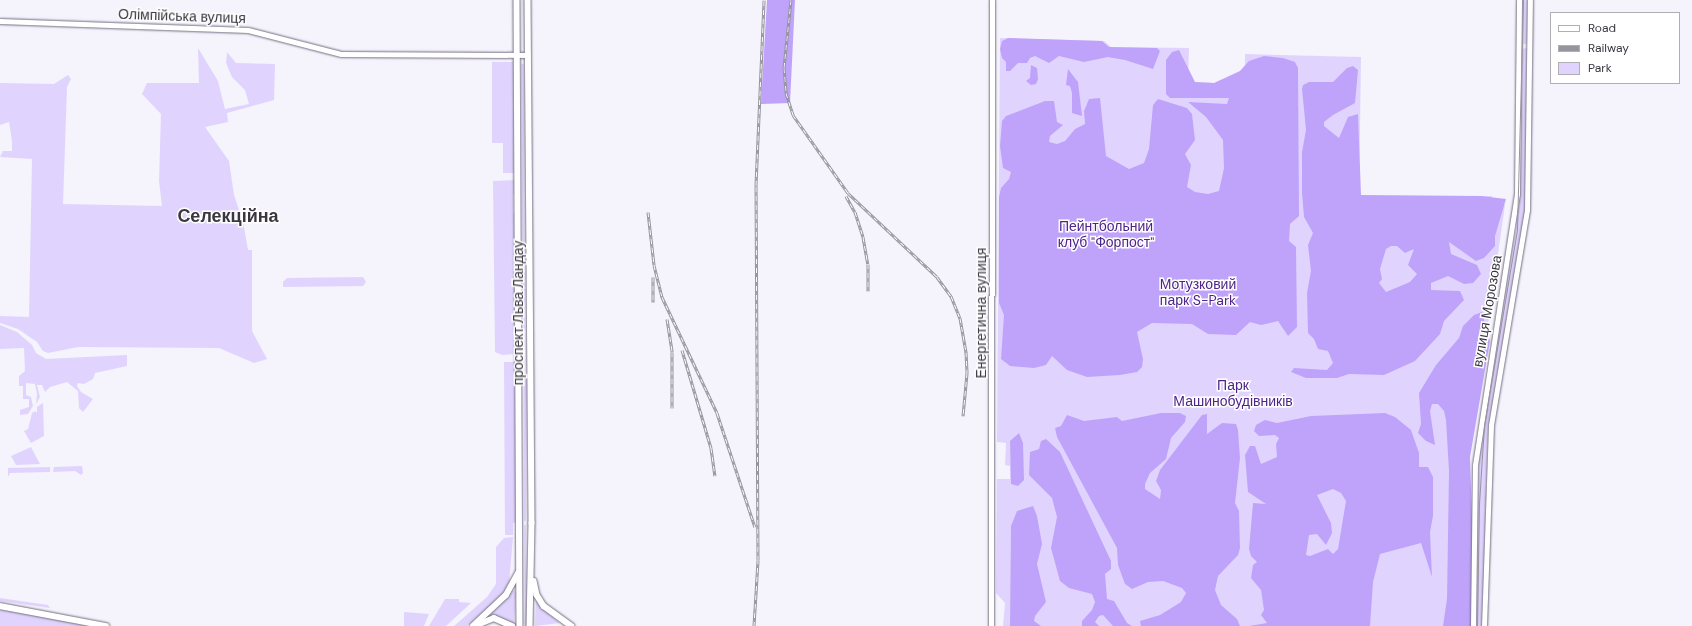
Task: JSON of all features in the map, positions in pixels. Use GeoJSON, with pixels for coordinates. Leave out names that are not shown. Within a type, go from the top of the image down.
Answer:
{"type":"FeatureCollection","features":[{"type":"Feature","properties":{"kind":"main road","name":"проспект Льва Ландау"},"geometry":{"type":"LineString","coordinates":[[517,0],[520,360],[520,626]]}},
{"type":"Feature","properties":{"kind":"main road","name":"проспект Льва Ландау"},"geometry":{"type":"LineString","coordinates":[[528,0],[532,561],[530,626]]}},
{"type":"Feature","properties":{"kind":"main road","name":"Енергетична вулиця"},"geometry":{"type":"LineString","coordinates":[[991,626],[992,0]]}},
{"type":"Feature","properties":{"kind":"main road","name":"вулиця Морозова"},"geometry":{"type":"LineString","coordinates":[[1473,626],[1475,465],[1517,194],[1519,0]]}},
{"type":"Feature","properties":{"kind":"main road","name":"вулиця Морозова"},"geometry":{"type":"LineString","coordinates":[[1484,626],[1491,425],[1527,210],[1530,0]]}},
{"type":"Feature","properties":{"kind":"main road","name":"Олімпійська вулиця"},"geometry":{"type":"LineString","coordinates":[[0,21],[248,30],[341,54],[528,55]]}},
{"type":"Feature","properties":{"kind":"main road"},"geometry":{"type":"LineString","coordinates":[[517,39],[528,38]]}},
{"type":"Feature","properties":{"kind":"main road"},"geometry":{"type":"LineString","coordinates":[[520,360],[530,360]]}},
{"type":"Feature","properties":{"kind":"main road"},"geometry":{"type":"LineString","coordinates":[[474,626],[511,588],[520,561]]}},
{"type":"Feature","properties":{"kind":"main road"},"geometry":{"type":"LineString","coordinates":[[532,561],[535,590],[540,602],[548,610],[572,626]]}},
{"type":"Feature","properties":{"kind":"main road"},"geometry":{"type":"LineString","coordinates":[[0,606],[106,626]]}},
{"type":"Feature","properties":{"kind":"main road"},"geometry":{"type":"LineString","coordinates":[[474,626],[494,618],[512,626]]}},
{"type":"Feature","properties":{"kind":"green space"},"geometry":{"type":"Polygon","coordinates":[[[767,0],[795,0],[790,103],[761,104],[767,0]]]}},
{"type":"Feature","properties":{"kind":"green space"},"geometry":{"type":"Polygon","coordinates":[[[1521,0],[1527,0],[1527,44],[1520,44],[1521,0]]]}},
{"type":"Feature","properties":{"kind":"green space","name":"Парк Машинобудівників"},"geometry":{"type":"Polygon","coordinates":[[[1000,38],[1104,41],[1111,47],[1189,48],[1188,82],[1245,84],[1245,54],[1361,57],[1359,197],[1492,196],[1493,203],[1505,205],[1468,465],[1464,626],[1003,626],[1005,603],[996,593],[997,479],[1010,479],[1010,466],[1005,465],[1006,443],[997,442],[1000,38]]]}},
{"type":"Feature","properties":{"kind":"green space"},"geometry":{"type":"Polygon","coordinates":[[[1008,38],[1102,41],[1109,47],[1157,48],[1160,51],[1153,69],[1125,60],[1108,57],[1084,62],[1059,56],[1049,63],[1035,56],[1030,58],[1027,63],[1018,63],[1010,71],[1006,71],[1006,62],[1002,58],[1000,49],[1002,41],[1008,38]]]}},
{"type":"Feature","properties":{"kind":"green space"},"geometry":{"type":"Polygon","coordinates":[[[198,48],[218,81],[225,109],[249,104],[245,90],[232,77],[226,63],[227,52],[236,63],[275,64],[274,100],[227,113],[228,122],[205,127],[229,161],[234,195],[243,222],[248,250],[252,250],[252,331],[267,359],[254,363],[219,348],[78,347],[48,353],[43,351],[37,342],[18,329],[0,323],[0,316],[29,317],[32,159],[0,157],[3,151],[12,151],[12,141],[9,122],[0,125],[0,83],[54,84],[68,75],[71,79],[67,87],[63,204],[162,206],[159,181],[161,114],[142,94],[147,83],[199,83],[198,48]]]}},
{"type":"Feature","properties":{"kind":"green space"},"geometry":{"type":"Polygon","coordinates":[[[1527,48],[1525,210],[1488,430],[1482,626],[1475,626],[1479,461],[1483,422],[1516,227],[1520,49],[1527,48]]]}},
{"type":"Feature","properties":{"kind":"green space"},"geometry":{"type":"Polygon","coordinates":[[[1179,50],[1195,82],[1214,83],[1240,71],[1249,61],[1264,56],[1283,58],[1295,62],[1298,68],[1299,216],[1290,224],[1289,241],[1296,247],[1297,327],[1288,336],[1278,321],[1261,325],[1250,322],[1236,335],[1208,334],[1192,324],[1152,323],[1137,332],[1143,359],[1142,367],[1137,372],[1120,375],[1087,377],[1067,370],[1052,356],[1046,365],[1034,368],[1010,366],[1001,359],[1004,315],[999,303],[999,197],[1001,188],[1009,179],[1011,172],[1003,168],[1000,146],[1002,121],[1006,116],[1045,101],[1054,101],[1057,122],[1063,125],[1050,136],[1049,142],[1057,144],[1065,141],[1075,129],[1085,124],[1084,111],[1089,99],[1100,98],[1106,156],[1129,169],[1144,163],[1149,149],[1153,105],[1158,99],[1187,108],[1192,114],[1195,140],[1185,154],[1191,165],[1187,187],[1195,192],[1208,194],[1219,191],[1224,168],[1223,140],[1206,117],[1188,102],[1227,104],[1229,98],[1170,98],[1166,94],[1166,60],[1172,52],[1179,50]]]}},
{"type":"Feature","properties":{"kind":"green space"},"geometry":{"type":"Polygon","coordinates":[[[492,62],[515,62],[516,173],[503,173],[503,143],[492,143],[492,62]]]}},
{"type":"Feature","properties":{"kind":"green space"},"geometry":{"type":"Polygon","coordinates":[[[521,64],[524,64],[525,353],[523,307],[521,64]]]}},
{"type":"Feature","properties":{"kind":"green space"},"geometry":{"type":"Polygon","coordinates":[[[1031,65],[1037,68],[1038,79],[1036,84],[1031,85],[1026,81],[1030,78],[1031,65]]]}},
{"type":"Feature","properties":{"kind":"green space"},"geometry":{"type":"Polygon","coordinates":[[[1353,66],[1358,70],[1355,103],[1333,115],[1324,122],[1324,126],[1339,138],[1348,117],[1358,114],[1361,195],[1481,196],[1506,199],[1495,236],[1495,246],[1484,258],[1476,261],[1449,242],[1451,254],[1477,265],[1481,274],[1473,283],[1464,284],[1448,276],[1431,283],[1431,290],[1460,291],[1464,300],[1444,321],[1440,334],[1415,361],[1384,375],[1349,374],[1337,378],[1306,378],[1291,372],[1294,368],[1327,370],[1333,363],[1328,351],[1318,349],[1314,339],[1308,333],[1307,293],[1311,271],[1308,245],[1313,233],[1304,217],[1302,193],[1302,152],[1306,130],[1302,89],[1303,85],[1309,82],[1333,82],[1347,68],[1353,66]],[[1391,246],[1386,249],[1380,269],[1382,279],[1379,283],[1386,292],[1410,282],[1417,274],[1408,265],[1414,249],[1405,253],[1397,246],[1391,246]]]}},
{"type":"Feature","properties":{"kind":"green space"},"geometry":{"type":"Polygon","coordinates":[[[1068,69],[1078,82],[1082,116],[1072,113],[1072,93],[1070,86],[1066,85],[1068,69]]]}},
{"type":"Feature","properties":{"kind":"green space"},"geometry":{"type":"Polygon","coordinates":[[[516,180],[516,193],[513,195],[513,212],[517,218],[517,354],[502,355],[495,352],[493,181],[516,180]]]}},
{"type":"Feature","properties":{"kind":"green space"},"geometry":{"type":"Polygon","coordinates":[[[363,277],[366,282],[363,286],[283,287],[283,282],[287,278],[363,277]]]}},
{"type":"Feature","properties":{"kind":"green space"},"geometry":{"type":"Polygon","coordinates":[[[1482,312],[1490,341],[1470,457],[1473,550],[1471,626],[1443,626],[1447,599],[1449,471],[1446,420],[1444,411],[1438,404],[1432,404],[1430,411],[1435,445],[1426,441],[1418,433],[1421,424],[1419,393],[1436,365],[1459,338],[1463,326],[1474,315],[1482,312]]]}},
{"type":"Feature","properties":{"kind":"green space"},"geometry":{"type":"Polygon","coordinates":[[[0,325],[17,332],[32,345],[36,353],[46,359],[127,355],[127,366],[95,373],[93,379],[84,384],[78,383],[77,386],[81,392],[93,399],[83,412],[79,408],[78,391],[67,382],[50,387],[45,392],[42,385],[37,385],[40,397],[36,404],[37,394],[35,384],[26,383],[26,395],[31,397],[33,406],[28,414],[20,415],[20,410],[29,407],[29,399],[23,399],[23,386],[19,386],[19,376],[25,371],[24,348],[0,349],[0,325]]]}},
{"type":"Feature","properties":{"kind":"green space"},"geometry":{"type":"Polygon","coordinates":[[[504,362],[518,362],[516,522],[513,523],[513,535],[505,535],[504,362]]]}},
{"type":"Feature","properties":{"kind":"green space"},"geometry":{"type":"Polygon","coordinates":[[[524,376],[527,376],[526,521],[524,521],[524,376]]]}},
{"type":"Feature","properties":{"kind":"green space"},"geometry":{"type":"Polygon","coordinates":[[[43,403],[44,436],[31,443],[24,431],[28,429],[32,413],[35,411],[37,413],[37,407],[43,403]]]}},
{"type":"Feature","properties":{"kind":"green space"},"geometry":{"type":"Polygon","coordinates":[[[1161,413],[1180,413],[1186,416],[1185,422],[1171,438],[1166,459],[1150,473],[1145,484],[1145,489],[1160,499],[1161,490],[1156,481],[1160,470],[1202,415],[1207,414],[1207,434],[1222,423],[1236,424],[1238,430],[1240,458],[1235,503],[1239,511],[1240,548],[1238,555],[1218,576],[1215,590],[1221,605],[1237,619],[1240,626],[1141,626],[1140,621],[1160,615],[1181,602],[1186,593],[1182,588],[1163,581],[1148,582],[1132,589],[1125,584],[1118,565],[1117,548],[1057,437],[1055,428],[1061,426],[1067,415],[1084,421],[1117,417],[1122,421],[1161,413]]]}},
{"type":"Feature","properties":{"kind":"green space"},"geometry":{"type":"Polygon","coordinates":[[[1385,413],[1395,417],[1411,430],[1419,453],[1419,467],[1428,467],[1433,477],[1433,516],[1430,532],[1432,577],[1421,543],[1380,554],[1373,582],[1370,626],[1249,626],[1267,623],[1261,615],[1264,610],[1261,590],[1251,578],[1253,565],[1257,562],[1251,556],[1249,549],[1253,503],[1266,504],[1248,492],[1245,455],[1250,446],[1255,446],[1261,464],[1277,457],[1276,444],[1279,438],[1275,435],[1259,436],[1254,431],[1256,425],[1265,420],[1277,423],[1311,416],[1385,413]],[[1333,489],[1317,495],[1331,523],[1332,533],[1326,545],[1317,534],[1309,535],[1306,555],[1310,556],[1328,549],[1333,554],[1338,549],[1346,501],[1341,493],[1333,489]]]}},
{"type":"Feature","properties":{"kind":"green space"},"geometry":{"type":"Polygon","coordinates":[[[1019,433],[1023,443],[1024,480],[1018,486],[1011,484],[1010,441],[1019,433]]]}},
{"type":"Feature","properties":{"kind":"green space"},"geometry":{"type":"Polygon","coordinates":[[[1046,439],[1060,452],[1111,561],[1111,569],[1105,574],[1107,599],[1114,601],[1127,623],[1132,626],[1113,626],[1103,615],[1099,616],[1095,622],[1099,626],[1082,626],[1082,621],[1092,610],[1095,602],[1092,594],[1069,588],[1060,581],[1051,548],[1057,517],[1052,498],[1029,475],[1030,452],[1039,449],[1041,441],[1046,439]]]}},
{"type":"Feature","properties":{"kind":"green space"},"geometry":{"type":"Polygon","coordinates":[[[31,447],[40,464],[16,465],[11,456],[31,447]]]}},
{"type":"Feature","properties":{"kind":"green space"},"geometry":{"type":"Polygon","coordinates":[[[82,466],[83,473],[81,475],[75,471],[53,472],[54,467],[82,466]]]}},
{"type":"Feature","properties":{"kind":"green space"},"geometry":{"type":"Polygon","coordinates":[[[50,467],[50,472],[10,473],[8,477],[8,468],[50,467]]]}},
{"type":"Feature","properties":{"kind":"green space"},"geometry":{"type":"Polygon","coordinates":[[[1033,506],[1037,516],[1042,544],[1037,564],[1046,602],[1035,616],[1034,621],[1041,626],[1010,626],[1011,526],[1017,511],[1033,506]]]}},
{"type":"Feature","properties":{"kind":"green space"},"geometry":{"type":"Polygon","coordinates":[[[524,525],[526,525],[527,626],[525,626],[524,525]]]}},
{"type":"Feature","properties":{"kind":"green space"},"geometry":{"type":"Polygon","coordinates":[[[513,537],[509,584],[501,596],[467,626],[454,626],[487,597],[496,584],[496,547],[504,538],[513,537]]]}},
{"type":"Feature","properties":{"kind":"green space"},"geometry":{"type":"Polygon","coordinates":[[[513,590],[516,592],[514,624],[491,614],[513,590]]]}},
{"type":"Feature","properties":{"kind":"green space"},"geometry":{"type":"Polygon","coordinates":[[[0,598],[48,605],[50,608],[0,601],[0,598]]]}},
{"type":"Feature","properties":{"kind":"green space"},"geometry":{"type":"Polygon","coordinates":[[[445,599],[459,599],[459,602],[471,603],[446,626],[429,626],[445,599]]]}},
{"type":"Feature","properties":{"kind":"green space"},"geometry":{"type":"Polygon","coordinates":[[[536,600],[544,610],[560,623],[535,626],[536,600]]]}},
{"type":"Feature","properties":{"kind":"green space"},"geometry":{"type":"Polygon","coordinates":[[[0,610],[55,618],[93,626],[0,626],[0,610]]]}},
{"type":"Feature","properties":{"kind":"green space"},"geometry":{"type":"Polygon","coordinates":[[[404,612],[429,614],[424,626],[404,626],[404,612]]]}},
{"type":"Feature","properties":{"kind":"tram line"},"geometry":{"type":"LineString","coordinates":[[1477,626],[1479,504],[1484,425],[1517,229],[1523,0]]}},
{"type":"Feature","properties":{"kind":"railway"},"geometry":{"type":"LineString","coordinates":[[754,626],[758,560],[756,185],[764,0]]}},
{"type":"Feature","properties":{"kind":"railway"},"geometry":{"type":"LineString","coordinates":[[791,0],[784,68],[786,93],[793,115],[848,193],[937,277],[951,296],[960,318],[966,352],[967,373],[963,416]]}},
{"type":"Feature","properties":{"kind":"railway"},"geometry":{"type":"LineString","coordinates":[[846,196],[855,212],[863,237],[868,264],[868,291]]}},
{"type":"Feature","properties":{"kind":"railway"},"geometry":{"type":"LineString","coordinates":[[648,212],[654,265],[662,297],[717,413],[755,527]]}},
{"type":"Feature","properties":{"kind":"railway"},"geometry":{"type":"LineString","coordinates":[[653,277],[653,302]]}},
{"type":"Feature","properties":{"kind":"railway"},"geometry":{"type":"LineString","coordinates":[[667,319],[672,352],[672,408]]}},
{"type":"Feature","properties":{"kind":"railway"},"geometry":{"type":"LineString","coordinates":[[682,350],[711,448],[715,476]]}},
{"type":"Feature","properties":{"kind":"district","name":"Селекційна"},"geometry":{"type":"Point","coordinates":[228,216]}},
{"type":"Feature","properties":{"kind":"park label","name":"Пейнтбольний клуб \"Форпост\""},"geometry":{"type":"Point","coordinates":[1106,234]}},
{"type":"Feature","properties":{"kind":"park label","name":"Мотузковий парк S-Park"},"geometry":{"type":"Point","coordinates":[1198,292]}}]}
